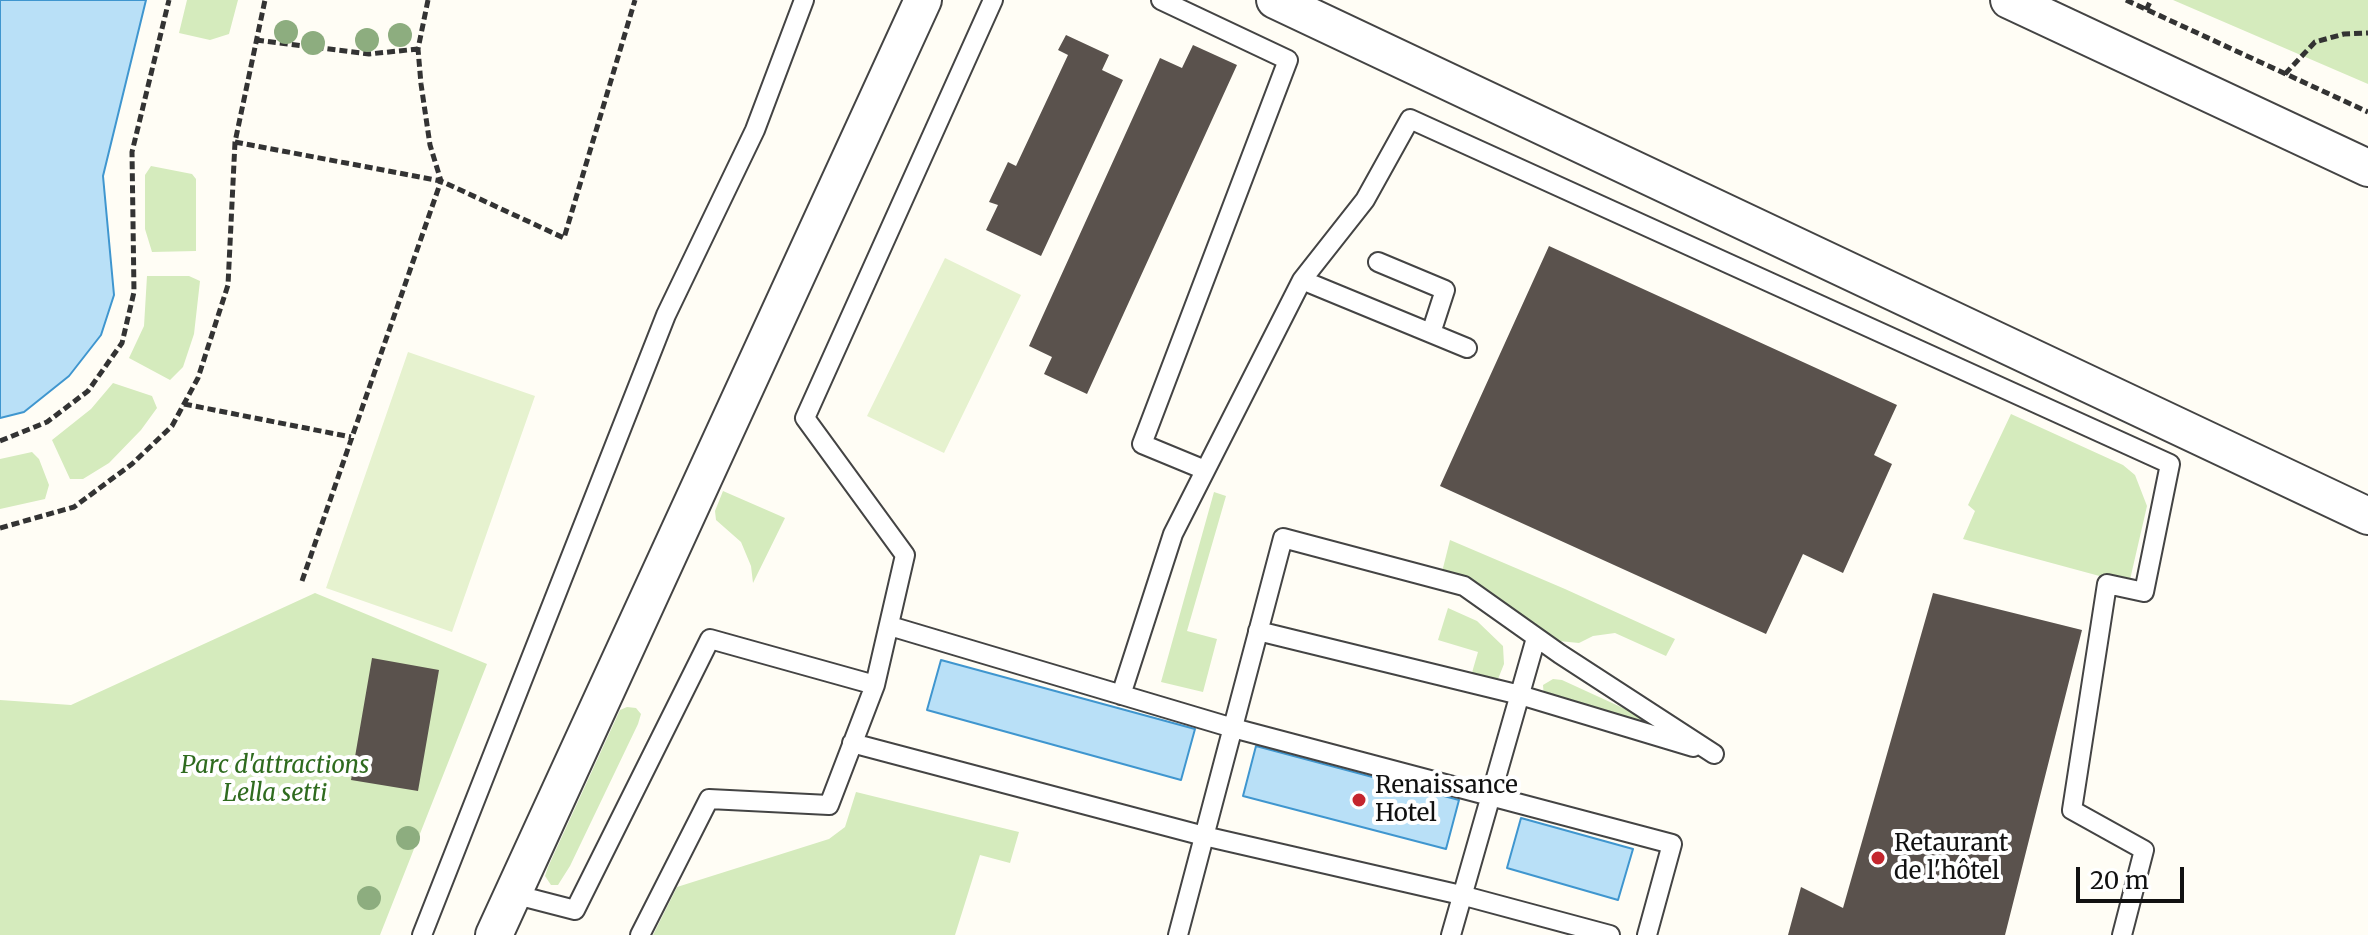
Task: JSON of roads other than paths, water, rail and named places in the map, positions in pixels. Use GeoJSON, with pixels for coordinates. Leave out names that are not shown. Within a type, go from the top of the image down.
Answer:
{"type":"FeatureCollection","features":[{"type":"Feature","properties":{"kind":"street"},"geometry":{"type":"LineString","coordinates":[[494,935],[923,0]]}},
{"type":"Feature","properties":{"kind":"street"},"geometry":{"type":"LineString","coordinates":[[1275,0],[2368,516]]}},
{"type":"Feature","properties":{"kind":"street"},"geometry":{"type":"LineString","coordinates":[[2009,0],[2368,168]]}},
{"type":"Feature","properties":{"kind":"lane"},"geometry":{"type":"LineString","coordinates":[[422,935],[666,315],[755,130],[804,0]]}},
{"type":"Feature","properties":{"kind":"lane"},"geometry":{"type":"LineString","coordinates":[[640,935],[709,799],[829,805],[875,685],[905,555],[805,418],[993,0]]}},
{"type":"Feature","properties":{"kind":"lane"},"geometry":{"type":"LineString","coordinates":[[1161,0],[1288,60],[1142,444],[1205,470]]}},
{"type":"Feature","properties":{"kind":"lane"},"geometry":{"type":"LineString","coordinates":[[1121,695],[1173,534],[1205,470],[1302,280],[1365,200],[1410,119],[2170,464],[2144,592],[2107,584],[2072,810],[2144,850],[2122,935]]}},
{"type":"Feature","properties":{"kind":"lane"},"geometry":{"type":"LineString","coordinates":[[1378,262],[1445,290],[1431,333]]}},
{"type":"Feature","properties":{"kind":"lane"},"geometry":{"type":"LineString","coordinates":[[1302,280],[1467,348]]}},
{"type":"Feature","properties":{"kind":"lane"},"geometry":{"type":"LineString","coordinates":[[1178,935],[1258,631],[1283,538],[1464,586],[1536,638],[1714,754],[1520,695],[1258,631]]}},
{"type":"Feature","properties":{"kind":"lane"},"geometry":{"type":"LineString","coordinates":[[890,626],[1233,728],[1672,844],[1647,935]]}},
{"type":"Feature","properties":{"kind":"lane"},"geometry":{"type":"LineString","coordinates":[[1451,935],[1493,797],[1536,638]]}},
{"type":"Feature","properties":{"kind":"lane"},"geometry":{"type":"LineString","coordinates":[[513,894],[575,910],[710,639],[875,685]]}},
{"type":"Feature","properties":{"kind":"lane"},"geometry":{"type":"LineString","coordinates":[[852,743],[1204,836],[1461,895],[1610,935]]}},
{"type":"Feature","properties":{"kind":"water"},"geometry":{"type":"Polygon","coordinates":[[[0,0],[146,0],[103,176],[114,295],[101,335],[69,376],[24,412],[0,418],[0,0]]]}},
{"type":"Feature","properties":{"kind":"water"},"geometry":{"type":"Polygon","coordinates":[[[941,660],[1195,729],[1181,780],[927,710],[941,660]]]}},
{"type":"Feature","properties":{"kind":"water"},"geometry":{"type":"Polygon","coordinates":[[[1256,746],[1459,800],[1446,849],[1243,796],[1256,746]]]}},
{"type":"Feature","properties":{"kind":"water"},"geometry":{"type":"Polygon","coordinates":[[[1521,818],[1633,849],[1618,900],[1507,868],[1521,818]]]}},
{"type":"Feature","properties":{"kind":"place","name":"Renaissance Hotel"},"geometry":{"type":"Point","coordinates":[1359,800]}},
{"type":"Feature","properties":{"kind":"place","name":"Retaurant de l'hôtel"},"geometry":{"type":"Point","coordinates":[1878,858]}},
{"type":"Feature","properties":{"kind":"park label","name":"Parc d'attractions Lella setti"},"geometry":{"type":"Point","coordinates":[275,780]}}]}
